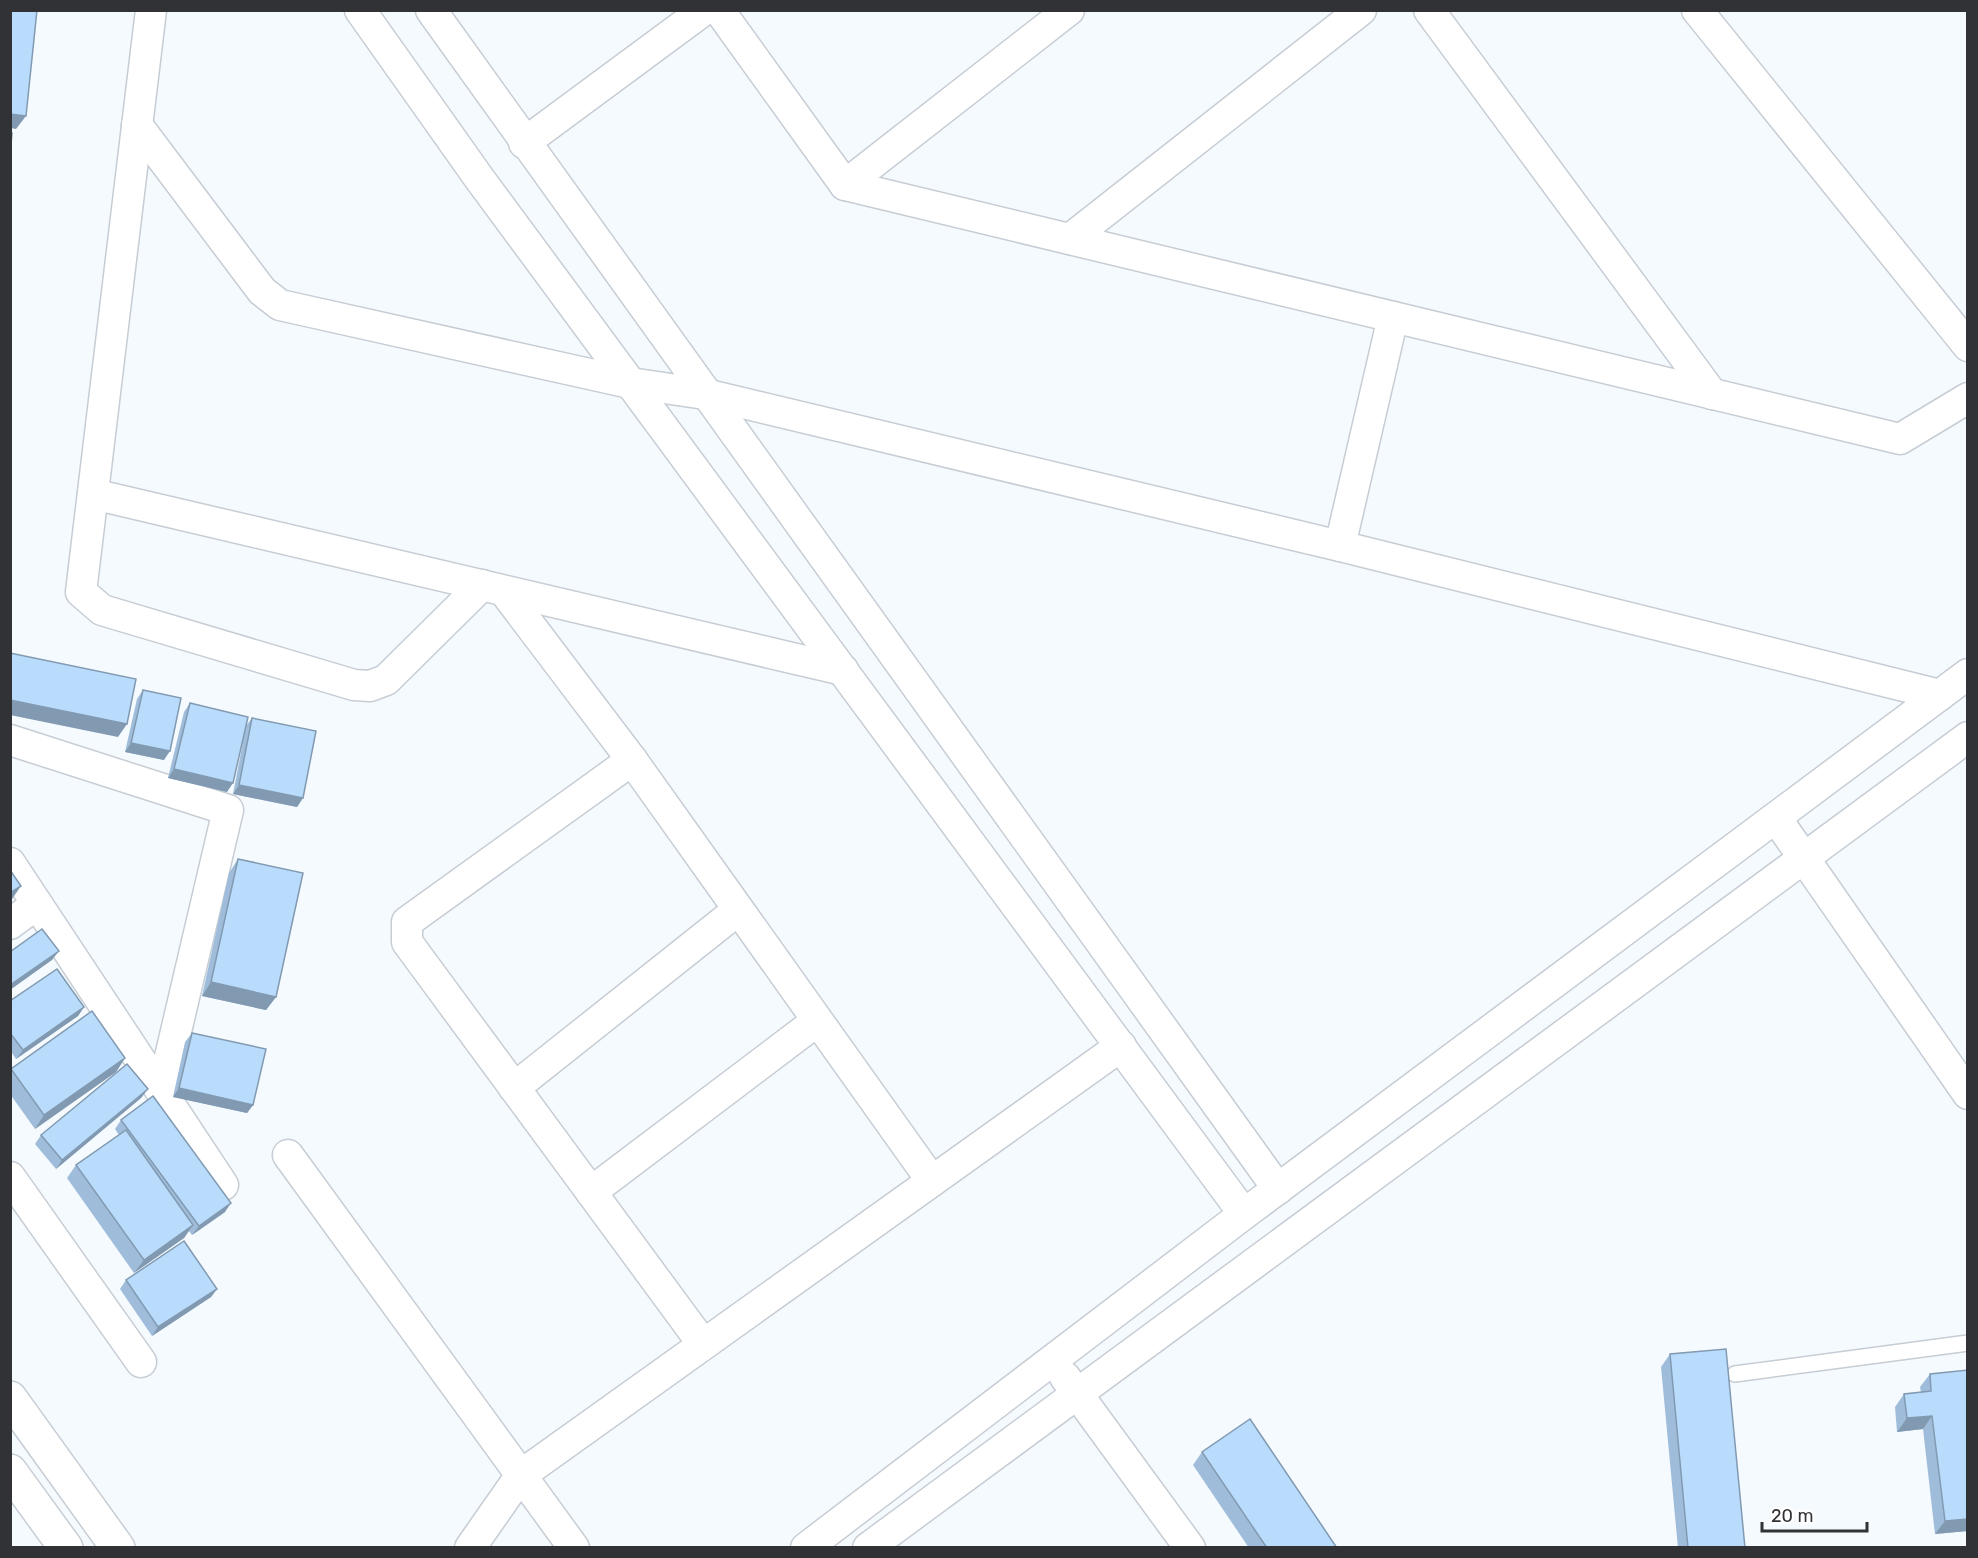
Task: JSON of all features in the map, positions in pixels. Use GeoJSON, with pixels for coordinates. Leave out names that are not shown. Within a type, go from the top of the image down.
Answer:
{"type":"FeatureCollection","features":[{"type":"Feature","properties":{"kind":"main road"},"geometry":{"type":"LineString","coordinates":[[10,1398],[118,1548]]}},
{"type":"Feature","properties":{"kind":"main road"},"geometry":{"type":"LineString","coordinates":[[10,1472],[66,1548]]}},
{"type":"Feature","properties":{"kind":"street"},"geometry":{"type":"LineString","coordinates":[[151,10],[81,592],[102,610],[354,685],[370,686],[386,680],[493,588]]}},
{"type":"Feature","properties":{"kind":"street"},"geometry":{"type":"LineString","coordinates":[[360,10],[630,382],[1244,1214]]}},
{"type":"Feature","properties":{"kind":"street"},"geometry":{"type":"LineString","coordinates":[[431,10],[524,143],[1278,1190]]}},
{"type":"Feature","properties":{"kind":"street"},"geometry":{"type":"LineString","coordinates":[[524,143],[704,10]]}},
{"type":"Feature","properties":{"kind":"street"},"geometry":{"type":"LineString","coordinates":[[719,10],[844,185],[1900,439],[1968,398]]}},
{"type":"Feature","properties":{"kind":"street"},"geometry":{"type":"LineString","coordinates":[[844,185],[1069,10]]}},
{"type":"Feature","properties":{"kind":"street"},"geometry":{"type":"LineString","coordinates":[[1070,239],[1361,10]]}},
{"type":"Feature","properties":{"kind":"street"},"geometry":{"type":"LineString","coordinates":[[1429,10],[1712,394]]}},
{"type":"Feature","properties":{"kind":"street"},"geometry":{"type":"LineString","coordinates":[[1697,10],[1968,346]]}},
{"type":"Feature","properties":{"kind":"street"},"geometry":{"type":"LineString","coordinates":[[137,125],[262,291],[280,305],[630,382],[705,394],[1340,546],[1940,695]]}},
{"type":"Feature","properties":{"kind":"street"},"geometry":{"type":"LineString","coordinates":[[1340,546],[1393,317]]}},
{"type":"Feature","properties":{"kind":"street"},"geometry":{"type":"LineString","coordinates":[[93,494],[843,670]]}},
{"type":"Feature","properties":{"kind":"street"},"geometry":{"type":"LineString","coordinates":[[493,588],[632,760],[933,1181]]}},
{"type":"Feature","properties":{"kind":"street"},"geometry":{"type":"LineString","coordinates":[[806,1548],[1244,1214],[1968,674]]}},
{"type":"Feature","properties":{"kind":"street"},"geometry":{"type":"LineString","coordinates":[[868,1548],[1802,857],[1968,737]]}},
{"type":"Feature","properties":{"kind":"street"},"geometry":{"type":"LineString","coordinates":[[10,740],[228,810],[162,1091]]}},
{"type":"Feature","properties":{"kind":"street"},"geometry":{"type":"LineString","coordinates":[[632,760],[407,922],[407,942],[703,1344]]}},
{"type":"Feature","properties":{"kind":"street"},"geometry":{"type":"LineString","coordinates":[[1776,818],[1968,1094]]}},
{"type":"Feature","properties":{"kind":"street"},"geometry":{"type":"LineString","coordinates":[[10,862],[223,1185]]}},
{"type":"Feature","properties":{"kind":"street"},"geometry":{"type":"LineString","coordinates":[[10,924],[37,904]]}},
{"type":"Feature","properties":{"kind":"street"},"geometry":{"type":"LineString","coordinates":[[514,1088],[738,910]]}},
{"type":"Feature","properties":{"kind":"street"},"geometry":{"type":"LineString","coordinates":[[591,1192],[817,1021]]}},
{"type":"Feature","properties":{"kind":"street"},"geometry":{"type":"LineString","coordinates":[[470,1548],[521,1474],[1121,1046]]}},
{"type":"Feature","properties":{"kind":"street"},"geometry":{"type":"LineString","coordinates":[[288,1155],[574,1548]]}},
{"type":"Feature","properties":{"kind":"street"},"geometry":{"type":"LineString","coordinates":[[10,1177],[141,1362]]}},
{"type":"Feature","properties":{"kind":"street"},"geometry":{"type":"LineString","coordinates":[[1052,1360],[1190,1548]]}},
{"type":"Feature","properties":{"kind":"lane"},"geometry":{"type":"LineString","coordinates":[[1735,1374],[1968,1343]]}},
{"type":"Feature","properties":{"kind":"building"},"geometry":{"type":"Polygon","coordinates":[[[10,10],[37,10],[26,116],[10,114],[10,10]]]}},
{"type":"Feature","properties":{"kind":"building"},"geometry":{"type":"Polygon","coordinates":[[[10,133],[12,133],[10,156],[10,133]]]}},
{"type":"Feature","properties":{"kind":"building"},"geometry":{"type":"Polygon","coordinates":[[[10,653],[136,679],[127,724],[10,700],[10,653]]]}},
{"type":"Feature","properties":{"kind":"building"},"geometry":{"type":"Polygon","coordinates":[[[143,690],[181,698],[170,751],[131,743],[143,690]]]}},
{"type":"Feature","properties":{"kind":"building"},"geometry":{"type":"Polygon","coordinates":[[[190,703],[248,717],[233,783],[174,769],[190,703]]]}},
{"type":"Feature","properties":{"kind":"building"},"geometry":{"type":"Polygon","coordinates":[[[252,718],[316,731],[303,798],[239,785],[252,718]]]}},
{"type":"Feature","properties":{"kind":"building"},"geometry":{"type":"Polygon","coordinates":[[[238,859],[303,873],[276,997],[211,982],[238,859]]]}},
{"type":"Feature","properties":{"kind":"building"},"geometry":{"type":"Polygon","coordinates":[[[10,870],[21,886],[10,893],[10,870]]]}},
{"type":"Feature","properties":{"kind":"building"},"geometry":{"type":"Polygon","coordinates":[[[42,929],[59,951],[10,985],[10,952],[42,929]]]}},
{"type":"Feature","properties":{"kind":"building"},"geometry":{"type":"Polygon","coordinates":[[[57,969],[84,1007],[23,1050],[10,1033],[10,1001],[57,969]]]}},
{"type":"Feature","properties":{"kind":"building"},"geometry":{"type":"Polygon","coordinates":[[[92,1011],[125,1058],[44,1115],[11,1069],[92,1011]]]}},
{"type":"Feature","properties":{"kind":"building"},"geometry":{"type":"Polygon","coordinates":[[[192,1033],[266,1049],[253,1105],[179,1088],[192,1033]]]}},
{"type":"Feature","properties":{"kind":"building"},"geometry":{"type":"Polygon","coordinates":[[[127,1064],[148,1089],[62,1160],[41,1135],[127,1064]]]}},
{"type":"Feature","properties":{"kind":"building"},"geometry":{"type":"Polygon","coordinates":[[[153,1096],[231,1203],[199,1226],[121,1120],[153,1096]]]}},
{"type":"Feature","properties":{"kind":"building"},"geometry":{"type":"Polygon","coordinates":[[[126,1130],[193,1225],[144,1260],[76,1165],[126,1130]]]}},
{"type":"Feature","properties":{"kind":"building"},"geometry":{"type":"Polygon","coordinates":[[[184,1241],[217,1289],[158,1327],[126,1280],[184,1241]]]}},
{"type":"Feature","properties":{"kind":"building"},"geometry":{"type":"Polygon","coordinates":[[[1726,1349],[1745,1548],[1688,1548],[1670,1354],[1726,1349]]]}},
{"type":"Feature","properties":{"kind":"building"},"geometry":{"type":"Polygon","coordinates":[[[1968,1370],[1968,1519],[1945,1521],[1932,1416],[1907,1418],[1904,1394],[1931,1391],[1930,1374],[1968,1370]]]}},
{"type":"Feature","properties":{"kind":"building"},"geometry":{"type":"Polygon","coordinates":[[[1250,1419],[1337,1548],[1267,1548],[1202,1452],[1250,1419]]]}}]}
